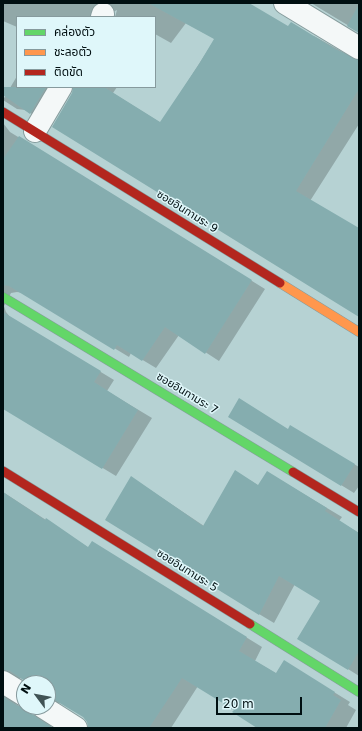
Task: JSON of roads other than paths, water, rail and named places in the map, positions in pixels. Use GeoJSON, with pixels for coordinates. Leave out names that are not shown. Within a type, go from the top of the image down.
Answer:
{"type":"FeatureCollection","features":[{"type":"Feature","properties":{"kind":"street"},"geometry":{"type":"LineString","coordinates":[[285,3],[359,48]]}},
{"type":"Feature","properties":{"kind":"street"},"geometry":{"type":"LineString","coordinates":[[35,132],[60,88]]}},
{"type":"Feature","properties":{"kind":"street","name":"ซอยอินทามระ 9"},"geometry":{"type":"LineString","coordinates":[[3,112],[359,332]]}},
{"type":"Feature","properties":{"kind":"street","name":"ซอยอินทามระ 7"},"geometry":{"type":"LineString","coordinates":[[3,297],[359,512]]}},
{"type":"Feature","properties":{"kind":"street","name":"ซอยอินทามระ 5"},"geometry":{"type":"LineString","coordinates":[[3,471],[359,692]]}},
{"type":"Feature","properties":{"kind":"street"},"geometry":{"type":"LineString","coordinates":[[3,682],[16,690]]}},
{"type":"Feature","properties":{"kind":"street"},"geometry":{"type":"LineString","coordinates":[[56,715],[76,728]]}}]}
